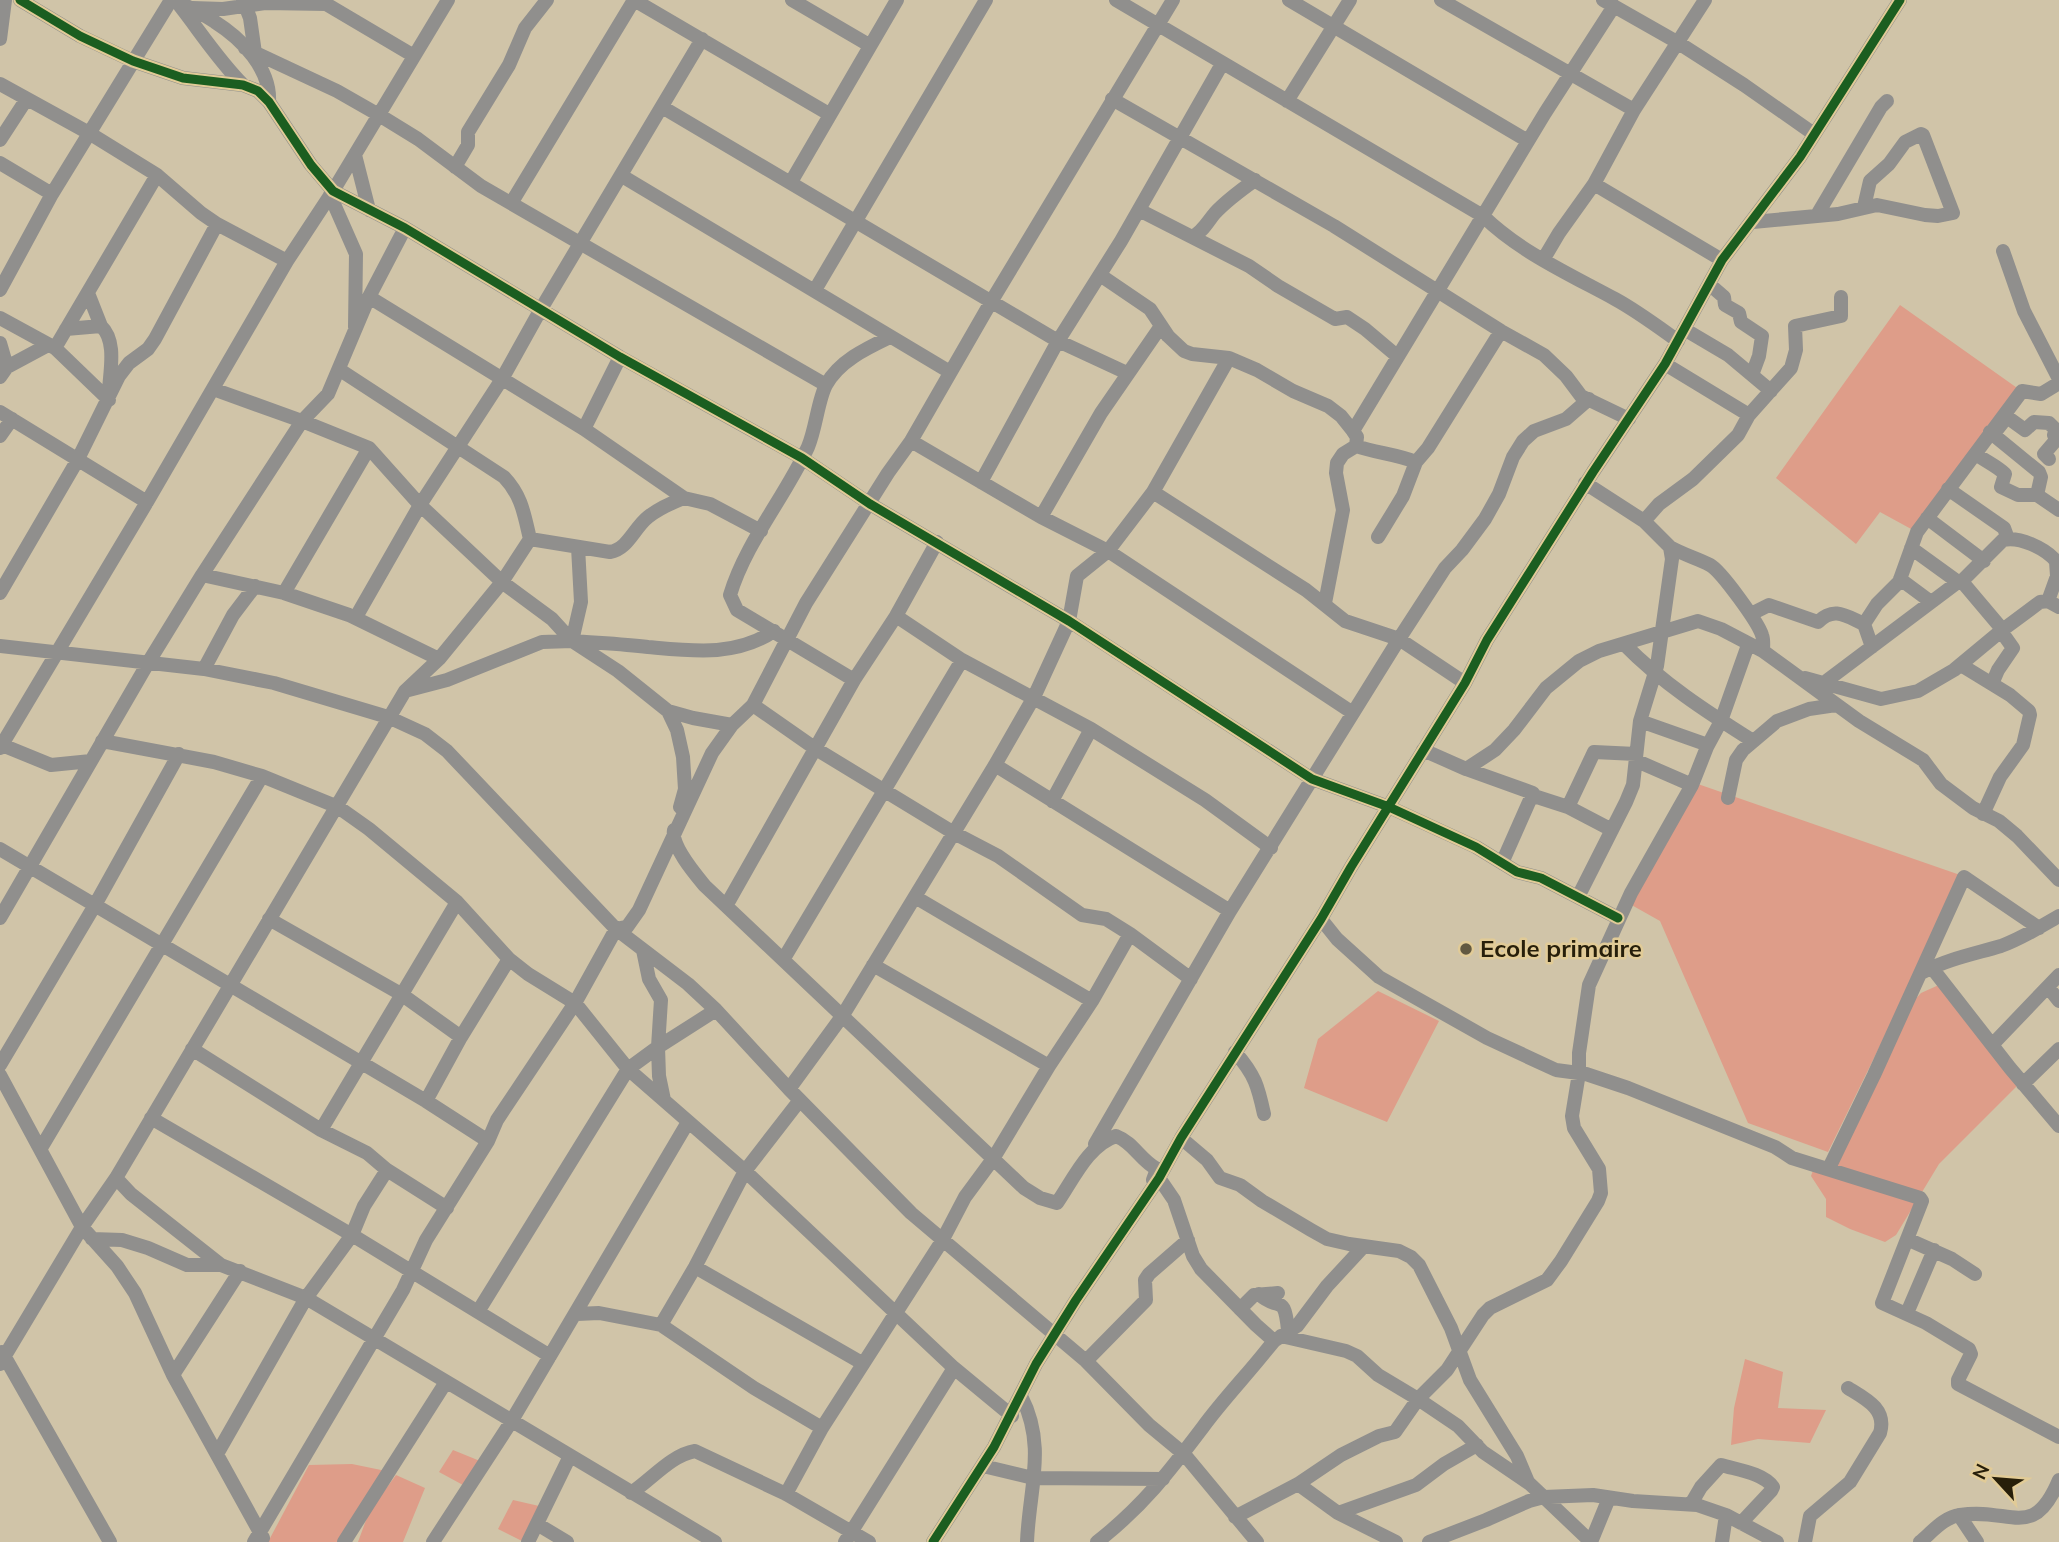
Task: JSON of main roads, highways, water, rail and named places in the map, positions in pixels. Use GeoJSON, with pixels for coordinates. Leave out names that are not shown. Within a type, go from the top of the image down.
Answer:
{"type":"FeatureCollection","features":[{"type":"Feature","properties":{"kind":"place","name":"Ecole primaire"},"geometry":{"type":"Point","coordinates":[1466,949]}}]}
